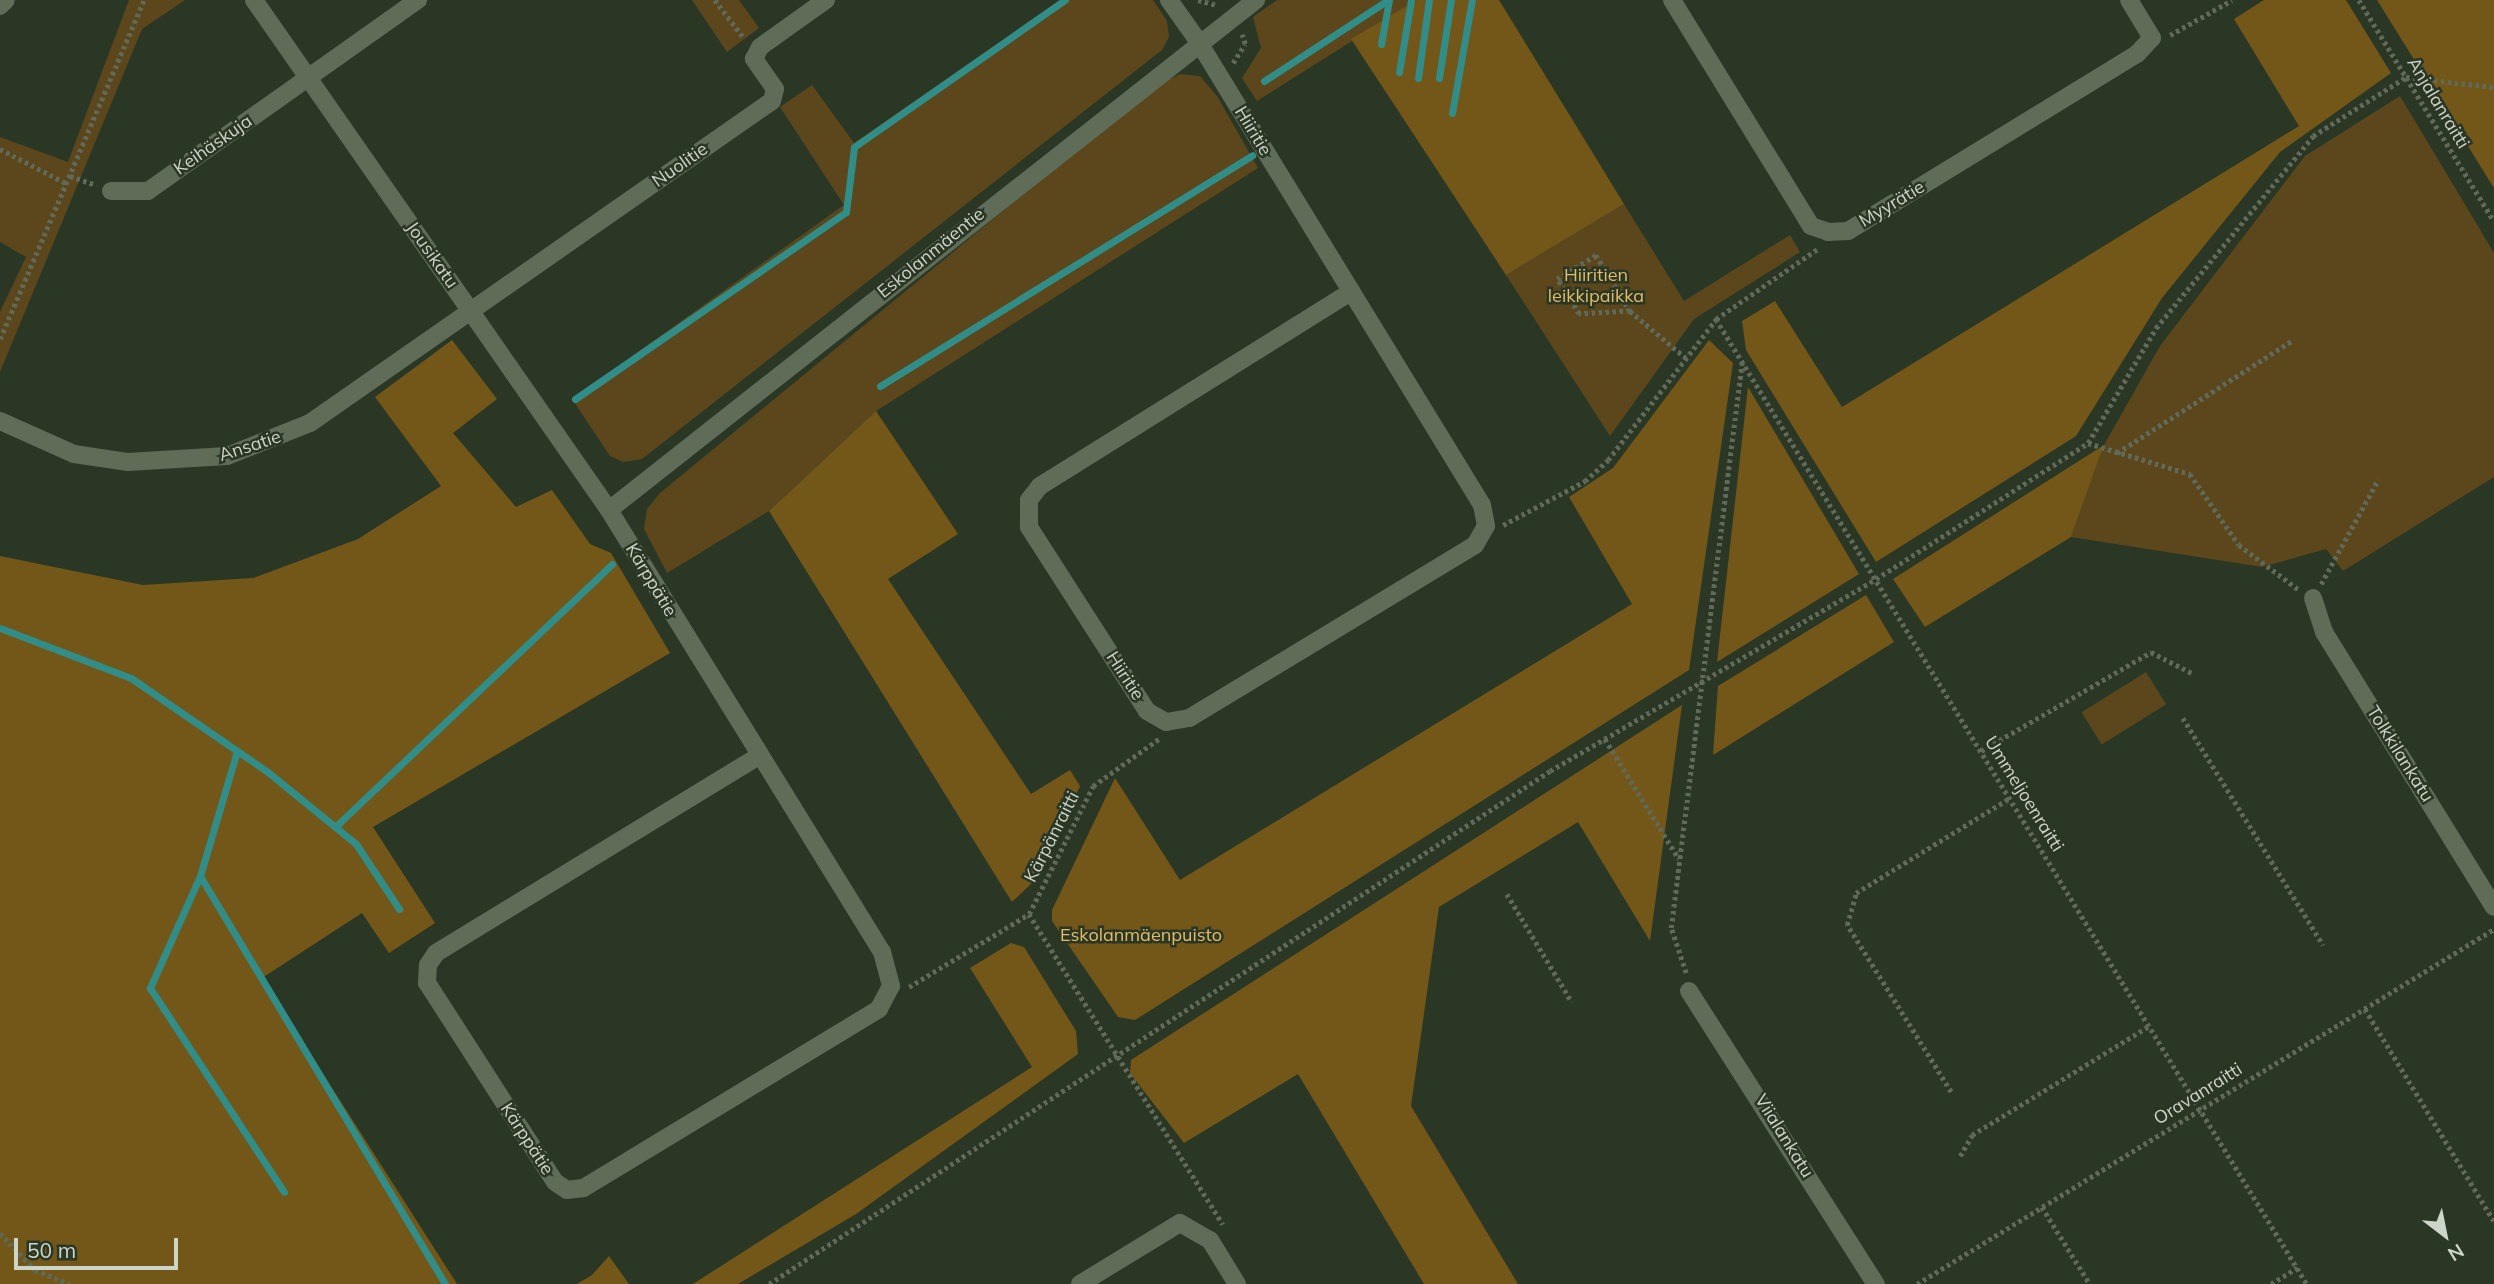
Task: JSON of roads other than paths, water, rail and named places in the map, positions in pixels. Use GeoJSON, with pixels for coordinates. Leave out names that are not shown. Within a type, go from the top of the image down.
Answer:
{"type":"FeatureCollection","features":[{"type":"Feature","properties":{"kind":"street"},"geometry":{"type":"LineString","coordinates":[[0,6],[6,0]]}},
{"type":"Feature","properties":{"kind":"street","name":"Jousikatu"},"geometry":{"type":"LineString","coordinates":[[254,0],[609,510]]}},
{"type":"Feature","properties":{"kind":"street","name":"Keihäskuja"},"geometry":{"type":"LineString","coordinates":[[111,191],[148,191],[418,0]]}},
{"type":"Feature","properties":{"kind":"street","name":"Nuolitie"},"geometry":{"type":"LineString","coordinates":[[470,310],[772,101],[775,89],[754,59],[760,47],[826,0]]}},
{"type":"Feature","properties":{"kind":"street","name":"Hiiritie"},"geometry":{"type":"LineString","coordinates":[[1169,0],[1198,41],[1482,505],[1486,526],[1475,545],[1189,718],[1166,722],[1147,711],[1029,527],[1029,500],[1040,486],[1351,292]]}},
{"type":"Feature","properties":{"kind":"street","name":"Eskolanmäentie"},"geometry":{"type":"LineString","coordinates":[[609,510],[1198,41],[1256,0]]}},
{"type":"Feature","properties":{"kind":"street","name":"Myyrätie"},"geometry":{"type":"LineString","coordinates":[[1673,0],[1811,226],[1829,232],[1848,231],[2137,54],[2152,38],[2129,0]]}},
{"type":"Feature","properties":{"kind":"street","name":"Ansatie"},"geometry":{"type":"LineString","coordinates":[[0,421],[61,449],[104,459],[227,456],[310,423],[470,310]]}},
{"type":"Feature","properties":{"kind":"street","name":"Kärppätie"},"geometry":{"type":"LineString","coordinates":[[609,510],[757,757],[882,952],[891,986],[879,1009],[583,1188],[568,1190],[555,1182],[427,983],[436,953],[757,757]]}},
{"type":"Feature","properties":{"kind":"street","name":"Tolkkilankatu"},"geometry":{"type":"LineString","coordinates":[[2313,598],[2324,632],[2494,908]]}},
{"type":"Feature","properties":{"kind":"street","name":"Viialankatu"},"geometry":{"type":"LineString","coordinates":[[1689,991],[1876,1284]]}},
{"type":"Feature","properties":{"kind":"street"},"geometry":{"type":"LineString","coordinates":[[1080,1284],[1180,1223],[1210,1240],[1237,1284]]}},
{"type":"Feature","properties":{"kind":"waterway"},"geometry":{"type":"LineString","coordinates":[[575,399],[846,212],[854,147],[1065,0]]}},
{"type":"Feature","properties":{"kind":"waterway"},"geometry":{"type":"LineString","coordinates":[[1264,81],[1388,0]]}},
{"type":"Feature","properties":{"kind":"waterway"},"geometry":{"type":"LineString","coordinates":[[1381,44],[1389,0]]}},
{"type":"Feature","properties":{"kind":"waterway"},"geometry":{"type":"LineString","coordinates":[[1399,72],[1411,0]]}},
{"type":"Feature","properties":{"kind":"waterway"},"geometry":{"type":"LineString","coordinates":[[1418,78],[1429,0]]}},
{"type":"Feature","properties":{"kind":"waterway"},"geometry":{"type":"LineString","coordinates":[[1439,78],[1451,0]]}},
{"type":"Feature","properties":{"kind":"waterway"},"geometry":{"type":"LineString","coordinates":[[1452,113],[1472,0]]}},
{"type":"Feature","properties":{"kind":"waterway"},"geometry":{"type":"LineString","coordinates":[[880,386],[1252,155]]}},
{"type":"Feature","properties":{"kind":"waterway"},"geometry":{"type":"LineString","coordinates":[[335,827],[612,564]]}},
{"type":"Feature","properties":{"kind":"waterway"},"geometry":{"type":"LineString","coordinates":[[0,628],[131,678],[269,773],[356,844],[399,909]]}},
{"type":"Feature","properties":{"kind":"waterway"},"geometry":{"type":"LineString","coordinates":[[237,751],[200,876],[150,988],[284,1192]]}},
{"type":"Feature","properties":{"kind":"waterway"},"geometry":{"type":"LineString","coordinates":[[200,876],[445,1284]]}},
{"type":"Feature","properties":{"kind":"park label","name":"Hiiritien leikkipaikka"},"geometry":{"type":"Point","coordinates":[1596,286]}},
{"type":"Feature","properties":{"kind":"park label","name":"Eskolanmäenpuisto"},"geometry":{"type":"Point","coordinates":[1141,935]}}]}
